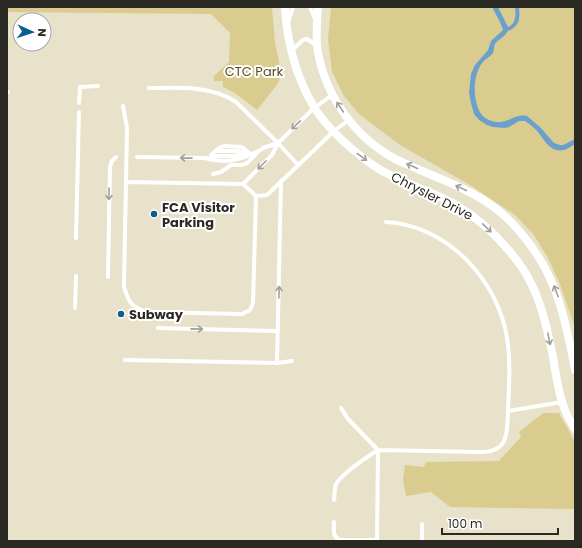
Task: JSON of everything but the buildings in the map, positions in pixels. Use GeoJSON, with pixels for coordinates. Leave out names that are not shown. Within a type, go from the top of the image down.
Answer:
{"type":"FeatureCollection","features":[{"type":"Feature","properties":{"kind":"street","name":"Chrysler Drive"},"geometry":{"type":"LineString","coordinates":[[285,7],[287,25],[297,72],[314,108],[325,122],[354,150],[379,169],[455,205],[480,220],[500,240],[523,270],[536,296],[546,325],[558,390],[565,412],[575,429]]}},
{"type":"Feature","properties":{"kind":"street","name":"Chrysler Drive"},"geometry":{"type":"LineString","coordinates":[[318,7],[317,46],[324,75],[332,95],[349,120],[367,139],[390,156],[485,200],[508,219],[521,233],[542,262],[557,294],[567,328],[575,370]]}},
{"type":"Feature","properties":{"kind":"lane"},"geometry":{"type":"LineString","coordinates":[[287,25],[293,7]]}},
{"type":"Feature","properties":{"kind":"lane"},"geometry":{"type":"LineString","coordinates":[[310,7],[317,23]]}},
{"type":"Feature","properties":{"kind":"lane"},"geometry":{"type":"LineString","coordinates":[[292,51],[303,40],[310,40],[317,46]]}},
{"type":"Feature","properties":{"kind":"lane"},"geometry":{"type":"LineString","coordinates":[[79,103],[80,87],[98,86]]}},
{"type":"Feature","properties":{"kind":"lane"},"geometry":{"type":"LineString","coordinates":[[149,88],[198,89],[221,94],[236,102],[298,165]]}},
{"type":"Feature","properties":{"kind":"lane"},"geometry":{"type":"LineString","coordinates":[[242,184],[272,155],[278,143],[314,108],[332,95]]}},
{"type":"Feature","properties":{"kind":"lane"},"geometry":{"type":"LineString","coordinates":[[123,106],[127,128],[124,287],[128,300],[137,309],[147,312],[242,314],[250,310],[253,303],[256,196]]}},
{"type":"Feature","properties":{"kind":"lane"},"geometry":{"type":"LineString","coordinates":[[76,238],[79,112]]}},
{"type":"Feature","properties":{"kind":"lane"},"geometry":{"type":"LineString","coordinates":[[126,182],[242,184],[256,196],[267,195],[334,131],[349,120]]}},
{"type":"Feature","properties":{"kind":"lane"},"geometry":{"type":"LineString","coordinates":[[137,157],[206,158],[214,161],[226,161],[243,158],[278,143]]}},
{"type":"Feature","properties":{"kind":"lane"},"geometry":{"type":"LineString","coordinates":[[211,156],[224,146],[242,147],[251,154]]}},
{"type":"Feature","properties":{"kind":"lane"},"geometry":{"type":"LineString","coordinates":[[213,174],[221,172],[231,165],[242,165],[247,163],[259,151]]}},
{"type":"Feature","properties":{"kind":"lane"},"geometry":{"type":"LineString","coordinates":[[206,158],[211,156],[251,154]]}},
{"type":"Feature","properties":{"kind":"lane"},"geometry":{"type":"LineString","coordinates":[[108,276],[110,167],[112,161],[116,158]]}},
{"type":"Feature","properties":{"kind":"lane"},"geometry":{"type":"LineString","coordinates":[[277,363],[281,181]]}},
{"type":"Feature","properties":{"kind":"lane"},"geometry":{"type":"LineString","coordinates":[[334,500],[335,488],[339,482],[360,461],[378,450],[491,452],[496,450],[504,441],[506,435],[509,360],[507,339],[500,311],[486,284],[471,265],[447,244],[413,227],[386,222]]}},
{"type":"Feature","properties":{"kind":"lane"},"geometry":{"type":"LineString","coordinates":[[75,308],[76,276]]}},
{"type":"Feature","properties":{"kind":"lane"},"geometry":{"type":"LineString","coordinates":[[158,328],[278,331]]}},
{"type":"Feature","properties":{"kind":"lane"},"geometry":{"type":"LineString","coordinates":[[125,360],[277,363],[292,361]]}},
{"type":"Feature","properties":{"kind":"lane"},"geometry":{"type":"LineString","coordinates":[[508,411],[562,402]]}},
{"type":"Feature","properties":{"kind":"lane"},"geometry":{"type":"LineString","coordinates":[[334,522],[334,535],[340,540],[376,541],[378,450],[348,419],[341,408]]}},
{"type":"Feature","properties":{"kind":"lane"},"geometry":{"type":"LineString","coordinates":[[422,524],[422,541]]}},
{"type":"Feature","properties":{"kind":"shaded area"},"geometry":{"type":"Polygon","coordinates":[[[7,7],[575,7],[575,541],[7,541],[7,7]]]}},
{"type":"Feature","properties":{"kind":"green space","name":"CTC Park"},"geometry":{"type":"Polygon","coordinates":[[[7,7],[272,7],[275,43],[281,72],[279,81],[257,110],[235,93],[223,87],[223,81],[214,81],[214,76],[229,62],[230,33],[211,14],[7,12],[7,7]]]}},
{"type":"Feature","properties":{"kind":"green space"},"geometry":{"type":"Polygon","coordinates":[[[331,7],[575,7],[575,328],[560,284],[547,256],[533,234],[515,215],[470,185],[400,145],[359,114],[344,96],[332,72],[328,39],[331,7]]]}},
{"type":"Feature","properties":{"kind":"green space"},"geometry":{"type":"Polygon","coordinates":[[[543,413],[559,413],[575,442],[575,509],[450,507],[431,492],[406,496],[403,480],[405,465],[424,467],[426,462],[499,461],[521,437],[519,432],[543,413]]]}},
{"type":"Feature","properties":{"kind":"water"},"geometry":{"type":"Polygon","coordinates":[[[492,7],[498,7],[508,27],[513,24],[515,7],[519,7],[519,19],[515,27],[496,42],[493,53],[479,67],[475,89],[479,111],[487,119],[498,122],[506,121],[518,116],[527,116],[541,128],[554,143],[563,145],[575,139],[575,144],[567,149],[559,150],[551,147],[536,130],[525,121],[519,121],[509,127],[504,128],[493,127],[479,120],[474,114],[469,93],[471,74],[475,65],[488,50],[491,41],[503,30],[492,7]]]}},
{"type":"Feature","properties":{"kind":"place","name":"FCA Visitor Parking"},"geometry":{"type":"Point","coordinates":[154,214]}},
{"type":"Feature","properties":{"kind":"place","name":"Subway"},"geometry":{"type":"Point","coordinates":[121,314]}}]}
